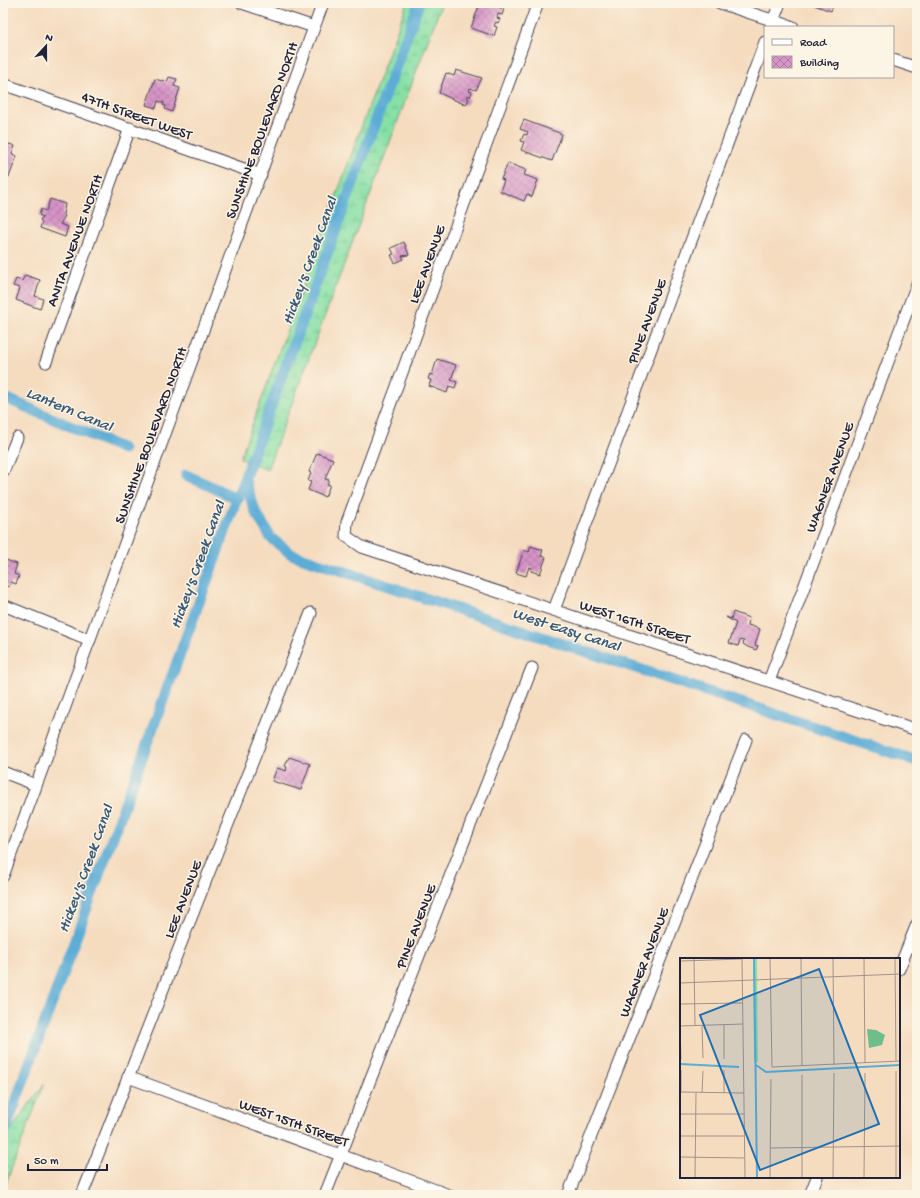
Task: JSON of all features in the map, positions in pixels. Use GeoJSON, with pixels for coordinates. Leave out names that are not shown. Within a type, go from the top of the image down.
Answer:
{"type":"FeatureCollection","features":[{"type":"Feature","properties":{"kind":"street"},"geometry":{"type":"LineString","coordinates":[[242,3],[314,28]]}},
{"type":"Feature","properties":{"kind":"street","name":"SUNSHINE BOULEVARD NORTH"},"geometry":{"type":"LineString","coordinates":[[3,876],[323,3]]}},
{"type":"Feature","properties":{"kind":"street","name":"LEE AVENUE"},"geometry":{"type":"LineString","coordinates":[[346,536],[347,522],[538,3]]}},
{"type":"Feature","properties":{"kind":"street"},"geometry":{"type":"LineString","coordinates":[[720,3],[772,24],[786,26]]}},
{"type":"Feature","properties":{"kind":"street"},"geometry":{"type":"LineString","coordinates":[[772,24],[780,3]]}},
{"type":"Feature","properties":{"kind":"street","name":"PINE AVENUE"},"geometry":{"type":"LineString","coordinates":[[554,610],[764,45]]}},
{"type":"Feature","properties":{"kind":"street"},"geometry":{"type":"LineString","coordinates":[[894,60],[917,68]]}},
{"type":"Feature","properties":{"kind":"street","name":"47TH STREET WEST"},"geometry":{"type":"LineString","coordinates":[[3,84],[261,175]]}},
{"type":"Feature","properties":{"kind":"street","name":"ANITA AVENUE NORTH"},"geometry":{"type":"LineString","coordinates":[[46,362],[130,128]]}},
{"type":"Feature","properties":{"kind":"street","name":"WAGNER AVENUE"},"geometry":{"type":"LineString","coordinates":[[769,681],[917,284]]}},
{"type":"Feature","properties":{"kind":"street"},"geometry":{"type":"LineString","coordinates":[[3,472],[17,438]]}},
{"type":"Feature","properties":{"kind":"street","name":"WEST 16TH STREET"},"geometry":{"type":"LineString","coordinates":[[346,536],[362,548],[917,730]]}},
{"type":"Feature","properties":{"kind":"street"},"geometry":{"type":"LineString","coordinates":[[3,605],[90,640]]}},
{"type":"Feature","properties":{"kind":"street","name":"LEE AVENUE"},"geometry":{"type":"LineString","coordinates":[[82,1195],[310,613]]}},
{"type":"Feature","properties":{"kind":"street","name":"PINE AVENUE"},"geometry":{"type":"LineString","coordinates":[[325,1195],[532,668]]}},
{"type":"Feature","properties":{"kind":"street","name":"WAGNER AVENUE"},"geometry":{"type":"LineString","coordinates":[[568,1195],[746,740]]}},
{"type":"Feature","properties":{"kind":"street"},"geometry":{"type":"LineString","coordinates":[[3,772],[36,785]]}},
{"type":"Feature","properties":{"kind":"street"},"geometry":{"type":"LineString","coordinates":[[900,966],[917,924]]}},
{"type":"Feature","properties":{"kind":"street","name":"WEST 15TH STREET"},"geometry":{"type":"LineString","coordinates":[[128,1077],[449,1195]]}},
{"type":"Feature","properties":{"kind":"street"},"geometry":{"type":"LineString","coordinates":[[810,1195],[817,1178]]}},
{"type":"Feature","properties":{"kind":"green space"},"geometry":{"type":"Polygon","coordinates":[[[407,3],[442,3],[267,470],[240,458],[407,3]]]}},
{"type":"Feature","properties":{"kind":"green space"},"geometry":{"type":"Polygon","coordinates":[[[44,1084],[3,1191],[3,1151],[8,1134],[44,1084]]]}},
{"type":"Feature","properties":{"kind":"building"},"geometry":{"type":"Polygon","coordinates":[[[480,3],[486,3],[504,9],[502,15],[498,14],[497,18],[500,19],[494,26],[497,27],[494,36],[471,28],[480,3]]]}},
{"type":"Feature","properties":{"kind":"building"},"geometry":{"type":"Polygon","coordinates":[[[815,3],[834,3],[831,11],[814,5],[815,3]]]}},
{"type":"Feature","properties":{"kind":"building"},"geometry":{"type":"Polygon","coordinates":[[[456,70],[482,78],[476,90],[470,88],[469,91],[472,92],[470,97],[468,95],[467,98],[469,99],[466,105],[439,93],[446,73],[454,76],[456,70]]]}},
{"type":"Feature","properties":{"kind":"building"},"geometry":{"type":"Polygon","coordinates":[[[169,77],[177,79],[174,86],[180,88],[172,112],[165,109],[166,106],[163,105],[164,103],[158,101],[156,108],[146,105],[155,79],[167,82],[169,77]]]}},
{"type":"Feature","properties":{"kind":"building"},"geometry":{"type":"Polygon","coordinates":[[[524,120],[562,134],[552,161],[521,150],[524,142],[521,141],[524,134],[527,135],[528,132],[520,129],[524,120]]]}},
{"type":"Feature","properties":{"kind":"building"},"geometry":{"type":"Polygon","coordinates":[[[3,142],[15,146],[12,154],[17,156],[9,177],[3,175],[3,142]]]}},
{"type":"Feature","properties":{"kind":"building"},"geometry":{"type":"Polygon","coordinates":[[[508,163],[526,170],[524,175],[538,180],[532,197],[527,194],[524,201],[500,191],[504,180],[501,179],[508,163]]]}},
{"type":"Feature","properties":{"kind":"building"},"geometry":{"type":"Polygon","coordinates":[[[50,199],[65,204],[63,215],[65,216],[60,224],[68,227],[65,237],[40,228],[42,222],[40,220],[43,217],[39,215],[41,209],[46,211],[50,199]]]}},
{"type":"Feature","properties":{"kind":"building"},"geometry":{"type":"Polygon","coordinates":[[[404,242],[409,255],[402,256],[404,259],[395,263],[391,255],[394,254],[391,248],[404,242]]]}},
{"type":"Feature","properties":{"kind":"building"},"geometry":{"type":"Polygon","coordinates":[[[25,275],[40,280],[35,296],[43,299],[40,309],[16,300],[20,288],[13,286],[16,279],[22,281],[25,275]]]}},
{"type":"Feature","properties":{"kind":"building"},"geometry":{"type":"Polygon","coordinates":[[[437,359],[456,365],[451,380],[457,382],[455,388],[449,386],[447,393],[429,386],[431,380],[428,379],[430,374],[432,375],[437,359]]]}},
{"type":"Feature","properties":{"kind":"building"},"geometry":{"type":"Polygon","coordinates":[[[317,453],[333,459],[325,479],[329,480],[327,484],[330,485],[325,497],[308,490],[311,482],[308,481],[311,473],[309,472],[317,453]]]}},
{"type":"Feature","properties":{"kind":"building"},"geometry":{"type":"Polygon","coordinates":[[[531,546],[543,550],[541,556],[546,557],[540,574],[531,571],[532,568],[529,567],[526,576],[516,573],[524,550],[529,552],[531,546]]]}},
{"type":"Feature","properties":{"kind":"building"},"geometry":{"type":"Polygon","coordinates":[[[3,559],[17,564],[14,574],[19,576],[16,584],[11,582],[9,587],[3,585],[3,559]]]}},
{"type":"Feature","properties":{"kind":"building"},"geometry":{"type":"Polygon","coordinates":[[[733,612],[749,618],[748,625],[760,629],[755,645],[758,646],[756,650],[743,644],[744,641],[740,640],[738,646],[729,643],[736,623],[726,617],[731,619],[733,612]]]}},
{"type":"Feature","properties":{"kind":"building"},"geometry":{"type":"Polygon","coordinates":[[[289,757],[310,764],[301,790],[272,781],[277,768],[286,771],[287,767],[285,766],[289,757]]]}},
{"type":"Feature","properties":{"kind":"waterway","name":"Hickey's Creek Canal"},"geometry":{"type":"LineString","coordinates":[[3,1136],[419,3]]}},
{"type":"Feature","properties":{"kind":"waterway","name":"Lantern Canal"},"geometry":{"type":"LineString","coordinates":[[3,397],[123,449]]}},
{"type":"Feature","properties":{"kind":"waterway","name":"Lantern Canal"},"geometry":{"type":"LineString","coordinates":[[186,475],[238,499]]}},
{"type":"Feature","properties":{"kind":"waterway","name":"West Easy Canal"},"geometry":{"type":"LineString","coordinates":[[245,481],[255,511],[271,538],[291,554],[917,761]]}}]}
